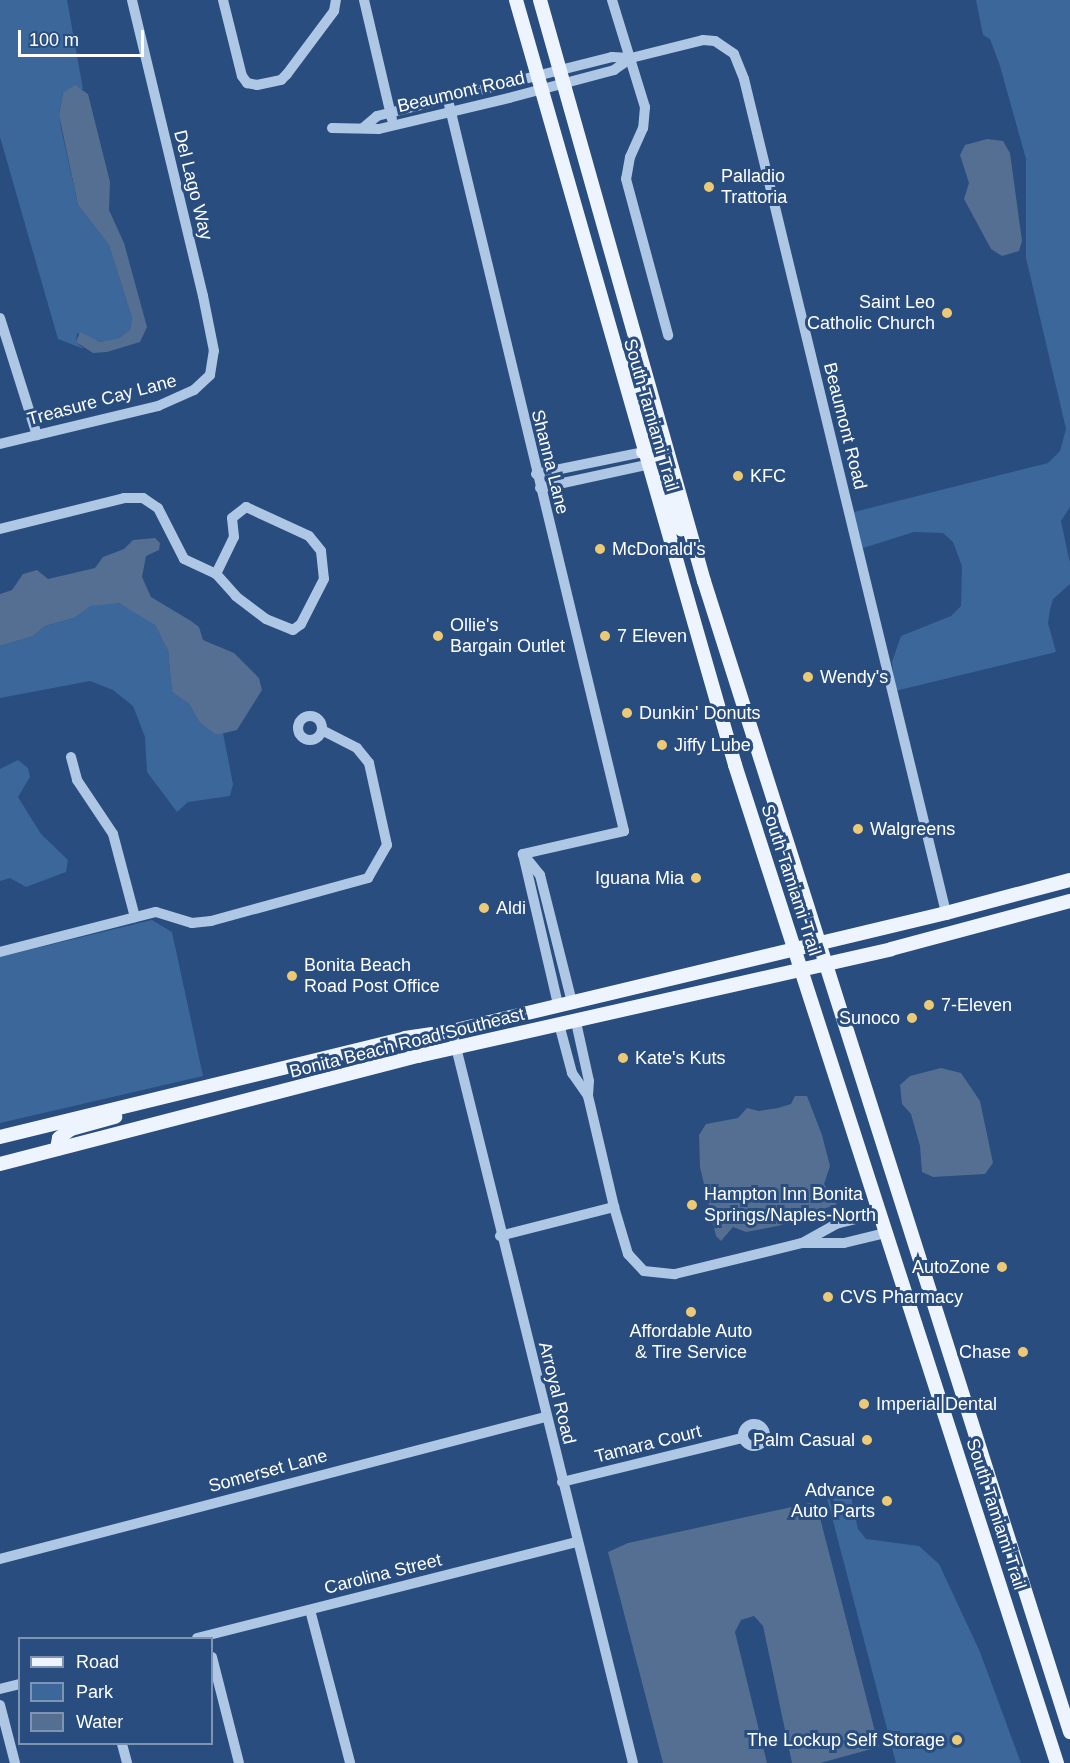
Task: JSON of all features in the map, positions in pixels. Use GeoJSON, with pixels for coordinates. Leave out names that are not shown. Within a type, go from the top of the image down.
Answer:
{"type":"FeatureCollection","features":[{"type":"Feature","properties":{"kind":"main road","name":"South Tamiami Trail"},"geometry":{"type":"LineString","coordinates":[[516,0],[645,458],[794,950],[1057,1763]]}},
{"type":"Feature","properties":{"kind":"main road","name":"South Tamiami Trail"},"geometry":{"type":"LineString","coordinates":[[540,0],[696,557],[1070,1732]]}},
{"type":"Feature","properties":{"kind":"main road"},"geometry":{"type":"LineString","coordinates":[[609,332],[633,381],[651,440],[666,454]]}},
{"type":"Feature","properties":{"kind":"main road"},"geometry":{"type":"LineString","coordinates":[[645,458],[656,463],[673,513],[696,557]]}},
{"type":"Feature","properties":{"kind":"main road","name":"Bonita Beach Road Southeast"},"geometry":{"type":"LineString","coordinates":[[0,1137],[405,1038],[452,1031],[794,950],[1070,880]]}},
{"type":"Feature","properties":{"kind":"main road","name":"Bonita Beach Road Southeast"},"geometry":{"type":"LineString","coordinates":[[0,1164],[456,1047],[801,970],[1070,901]]}},
{"type":"Feature","properties":{"kind":"main road"},"geometry":{"type":"LineString","coordinates":[[57,1149],[59,1138],[71,1129],[168,1104],[188,1092]]}},
{"type":"Feature","properties":{"kind":"street","name":"Del Lago Way"},"geometry":{"type":"LineString","coordinates":[[132,0],[203,296],[214,351],[208,378]]}},
{"type":"Feature","properties":{"kind":"street"},"geometry":{"type":"LineString","coordinates":[[223,0],[242,76],[247,83],[257,85],[281,80],[287,74],[334,11],[336,0]]}},
{"type":"Feature","properties":{"kind":"street"},"geometry":{"type":"LineString","coordinates":[[363,0],[393,126]]}},
{"type":"Feature","properties":{"kind":"street"},"geometry":{"type":"LineString","coordinates":[[612,0],[631,58],[645,118],[626,178],[668,335]]}},
{"type":"Feature","properties":{"kind":"street","name":"Beaumont Road"},"geometry":{"type":"LineString","coordinates":[[364,127],[369,120],[390,113],[561,78],[614,70],[631,58],[703,40],[726,46],[739,62],[946,913]]}},
{"type":"Feature","properties":{"kind":"street","name":"Beaumont Road"},"geometry":{"type":"LineString","coordinates":[[333,128],[364,127],[373,130],[393,126],[451,112],[539,83]]}},
{"type":"Feature","properties":{"kind":"street","name":"Shanna Lane"},"geometry":{"type":"LineString","coordinates":[[448,100],[536,474],[624,831],[548,848]]}},
{"type":"Feature","properties":{"kind":"street"},"geometry":{"type":"LineString","coordinates":[[0,318],[37,435]]}},
{"type":"Feature","properties":{"kind":"street","name":"Treasure Cay Lane"},"geometry":{"type":"LineString","coordinates":[[0,444],[158,406],[194,390],[208,378]]}},
{"type":"Feature","properties":{"kind":"street"},"geometry":{"type":"LineString","coordinates":[[536,474],[645,458]]}},
{"type":"Feature","properties":{"kind":"street"},"geometry":{"type":"LineString","coordinates":[[540,488],[645,458]]}},
{"type":"Feature","properties":{"kind":"street"},"geometry":{"type":"LineString","coordinates":[[0,529],[115,500],[143,498],[158,508],[184,559],[216,574],[236,596],[266,619],[293,630],[306,615],[325,569],[316,542],[246,507],[232,518],[234,537],[216,574]]}},
{"type":"Feature","properties":{"kind":"street"},"geometry":{"type":"LineString","coordinates":[[0,952],[135,917],[165,912],[183,920],[202,922],[368,878],[387,845],[369,763],[357,748],[322,730]]}},
{"type":"Feature","properties":{"kind":"street"},"geometry":{"type":"LineString","coordinates":[[71,757],[78,780],[113,834],[135,917]]}},
{"type":"Feature","properties":{"kind":"street"},"geometry":{"type":"LineString","coordinates":[[523,854],[548,848]]}},
{"type":"Feature","properties":{"kind":"street"},"geometry":{"type":"LineString","coordinates":[[548,848],[540,859],[540,875],[572,1002]]}},
{"type":"Feature","properties":{"kind":"street"},"geometry":{"type":"LineString","coordinates":[[523,854],[540,875]]}},
{"type":"Feature","properties":{"kind":"street"},"geometry":{"type":"LineString","coordinates":[[523,854],[558,1005]]}},
{"type":"Feature","properties":{"kind":"street"},"geometry":{"type":"LineString","coordinates":[[576,1022],[589,1081],[588,1096],[614,1207],[628,1254],[644,1271],[654,1275],[675,1274],[802,1243],[844,1243],[885,1233]]}},
{"type":"Feature","properties":{"kind":"street"},"geometry":{"type":"LineString","coordinates":[[559,1024],[572,1073],[588,1096]]}},
{"type":"Feature","properties":{"kind":"street","name":"Arroyal Road"},"geometry":{"type":"LineString","coordinates":[[452,1031],[500,1236],[633,1763]]}},
{"type":"Feature","properties":{"kind":"street"},"geometry":{"type":"LineString","coordinates":[[500,1236],[614,1207]]}},
{"type":"Feature","properties":{"kind":"street"},"geometry":{"type":"LineString","coordinates":[[802,1243],[836,1224],[879,1213]]}},
{"type":"Feature","properties":{"kind":"street","name":"Somerset Lane"},"geometry":{"type":"LineString","coordinates":[[0,1559],[545,1417]]}},
{"type":"Feature","properties":{"kind":"street","name":"Tamara Court"},"geometry":{"type":"LineString","coordinates":[[562,1482],[742,1438]]}},
{"type":"Feature","properties":{"kind":"street","name":"Carolina Street"},"geometry":{"type":"LineString","coordinates":[[207,1637],[577,1542]]}},
{"type":"Feature","properties":{"kind":"street"},"geometry":{"type":"LineString","coordinates":[[310,1610],[350,1763]]}},
{"type":"Feature","properties":{"kind":"street"},"geometry":{"type":"LineString","coordinates":[[213,1661],[239,1763]]}},
{"type":"Feature","properties":{"kind":"street"},"geometry":{"type":"LineString","coordinates":[[0,1689],[18,1684]]}},
{"type":"Feature","properties":{"kind":"street"},"geometry":{"type":"LineString","coordinates":[[0,1705],[15,1763]]}},
{"type":"Feature","properties":{"kind":"street"},"geometry":{"type":"LineString","coordinates":[[122,1745],[127,1763]]}},
{"type":"Feature","properties":{"kind":"green space"},"geometry":{"type":"Polygon","coordinates":[[[0,0],[67,0],[83,89],[63,93],[59,114],[61,128],[78,205],[109,245],[132,318],[130,330],[119,338],[101,342],[77,333],[76,342],[84,349],[58,339],[0,137],[0,0]]]}},
{"type":"Feature","properties":{"kind":"green space"},"geometry":{"type":"Polygon","coordinates":[[[976,0],[1070,0],[1070,507],[1061,521],[1070,563],[1070,584],[1053,599],[1050,610],[1048,623],[1056,652],[895,691],[892,662],[901,636],[951,616],[961,606],[962,566],[953,542],[943,533],[914,532],[863,548],[854,512],[1048,463],[1060,451],[1066,429],[1026,258],[1026,159],[1000,66],[990,39],[983,35],[976,0]]]}},
{"type":"Feature","properties":{"kind":"green space"},"geometry":{"type":"Polygon","coordinates":[[[113,601],[133,609],[155,625],[168,651],[172,692],[189,704],[200,723],[216,735],[223,733],[233,784],[230,796],[188,802],[177,812],[147,772],[145,737],[133,706],[113,690],[90,681],[0,698],[0,646],[33,636],[45,626],[74,618],[91,606],[113,601]]]}},
{"type":"Feature","properties":{"kind":"green space"},"geometry":{"type":"Polygon","coordinates":[[[18,760],[28,768],[30,777],[18,797],[41,834],[68,860],[66,872],[26,887],[10,878],[0,881],[0,769],[18,760]]]}},
{"type":"Feature","properties":{"kind":"green space"},"geometry":{"type":"Polygon","coordinates":[[[152,920],[172,932],[203,1076],[0,1123],[0,957],[152,920]]]}},
{"type":"Feature","properties":{"kind":"green space"},"geometry":{"type":"Polygon","coordinates":[[[850,1492],[858,1529],[866,1539],[919,1546],[939,1564],[980,1652],[1021,1763],[896,1763],[827,1498],[850,1492]]]}},
{"type":"Feature","properties":{"kind":"water"},"geometry":{"type":"Polygon","coordinates":[[[75,85],[88,94],[110,182],[109,210],[124,243],[147,327],[140,342],[107,352],[93,353],[76,342],[80,332],[100,342],[119,338],[130,330],[132,318],[109,245],[78,205],[59,115],[63,93],[75,85]]]}},
{"type":"Feature","properties":{"kind":"water"},"geometry":{"type":"Polygon","coordinates":[[[987,139],[1003,141],[1010,153],[1022,241],[1019,251],[1002,256],[991,249],[964,199],[969,183],[960,155],[965,145],[987,139]]]}},
{"type":"Feature","properties":{"kind":"water"},"geometry":{"type":"Polygon","coordinates":[[[155,538],[160,543],[159,550],[146,556],[142,577],[151,597],[199,627],[203,640],[234,653],[259,678],[262,690],[237,730],[216,735],[200,723],[189,704],[172,692],[168,651],[155,625],[119,603],[91,606],[74,618],[45,626],[33,636],[0,646],[0,594],[12,590],[23,574],[37,570],[48,579],[95,568],[103,557],[124,549],[133,540],[155,538]]]}},
{"type":"Feature","properties":{"kind":"water"},"geometry":{"type":"Polygon","coordinates":[[[941,1068],[961,1073],[980,1101],[993,1163],[985,1174],[933,1177],[922,1172],[920,1146],[911,1114],[902,1104],[900,1085],[910,1076],[941,1068]]]}},
{"type":"Feature","properties":{"kind":"water"},"geometry":{"type":"Polygon","coordinates":[[[795,1096],[807,1096],[822,1135],[830,1166],[824,1184],[837,1204],[778,1226],[746,1232],[733,1227],[721,1241],[716,1236],[700,1167],[699,1135],[706,1124],[738,1118],[747,1108],[759,1111],[791,1104],[795,1096]]]}},
{"type":"Feature","properties":{"kind":"water"},"geometry":{"type":"Polygon","coordinates":[[[810,1503],[818,1510],[879,1747],[820,1763],[792,1763],[763,1626],[754,1616],[741,1620],[735,1632],[767,1763],[663,1763],[608,1552],[628,1543],[810,1503]]]}},
{"type":"Feature","properties":{"kind":"place","name":"Palladio Trattoria"},"geometry":{"type":"Point","coordinates":[709,187]}},
{"type":"Feature","properties":{"kind":"place","name":"Saint Leo Catholic Church"},"geometry":{"type":"Point","coordinates":[947,313]}},
{"type":"Feature","properties":{"kind":"place","name":"KFC"},"geometry":{"type":"Point","coordinates":[738,476]}},
{"type":"Feature","properties":{"kind":"place","name":"McDonald's"},"geometry":{"type":"Point","coordinates":[600,549]}},
{"type":"Feature","properties":{"kind":"place","name":"Ollie's Bargain Outlet"},"geometry":{"type":"Point","coordinates":[438,636]}},
{"type":"Feature","properties":{"kind":"place","name":"7 Eleven"},"geometry":{"type":"Point","coordinates":[605,636]}},
{"type":"Feature","properties":{"kind":"place","name":"Wendy's"},"geometry":{"type":"Point","coordinates":[808,677]}},
{"type":"Feature","properties":{"kind":"place","name":"Dunkin' Donuts"},"geometry":{"type":"Point","coordinates":[627,713]}},
{"type":"Feature","properties":{"kind":"place","name":"Jiffy Lube"},"geometry":{"type":"Point","coordinates":[662,745]}},
{"type":"Feature","properties":{"kind":"place","name":"Walgreens"},"geometry":{"type":"Point","coordinates":[858,829]}},
{"type":"Feature","properties":{"kind":"place","name":"Iguana Mia"},"geometry":{"type":"Point","coordinates":[696,878]}},
{"type":"Feature","properties":{"kind":"place","name":"Aldi"},"geometry":{"type":"Point","coordinates":[484,908]}},
{"type":"Feature","properties":{"kind":"place","name":"Bonita Beach Road Post Office"},"geometry":{"type":"Point","coordinates":[292,976]}},
{"type":"Feature","properties":{"kind":"place","name":"7-Eleven"},"geometry":{"type":"Point","coordinates":[929,1005]}},
{"type":"Feature","properties":{"kind":"place","name":"Sunoco"},"geometry":{"type":"Point","coordinates":[912,1018]}},
{"type":"Feature","properties":{"kind":"place","name":"Kate's Kuts"},"geometry":{"type":"Point","coordinates":[623,1058]}},
{"type":"Feature","properties":{"kind":"place","name":"Hampton Inn Bonita Springs/Naples-North"},"geometry":{"type":"Point","coordinates":[692,1205]}},
{"type":"Feature","properties":{"kind":"place","name":"AutoZone"},"geometry":{"type":"Point","coordinates":[1002,1267]}},
{"type":"Feature","properties":{"kind":"place","name":"CVS Pharmacy"},"geometry":{"type":"Point","coordinates":[828,1297]}},
{"type":"Feature","properties":{"kind":"place","name":"Affordable Auto & Tire Service"},"geometry":{"type":"Point","coordinates":[691,1312]}},
{"type":"Feature","properties":{"kind":"place","name":"Chase"},"geometry":{"type":"Point","coordinates":[1023,1352]}},
{"type":"Feature","properties":{"kind":"place","name":"Imperial Dental"},"geometry":{"type":"Point","coordinates":[864,1404]}},
{"type":"Feature","properties":{"kind":"place","name":"Palm Casual"},"geometry":{"type":"Point","coordinates":[867,1440]}},
{"type":"Feature","properties":{"kind":"place","name":"Advance Auto Parts"},"geometry":{"type":"Point","coordinates":[887,1501]}},
{"type":"Feature","properties":{"kind":"place","name":"The Lockup Self Storage"},"geometry":{"type":"Point","coordinates":[957,1740]}}]}
